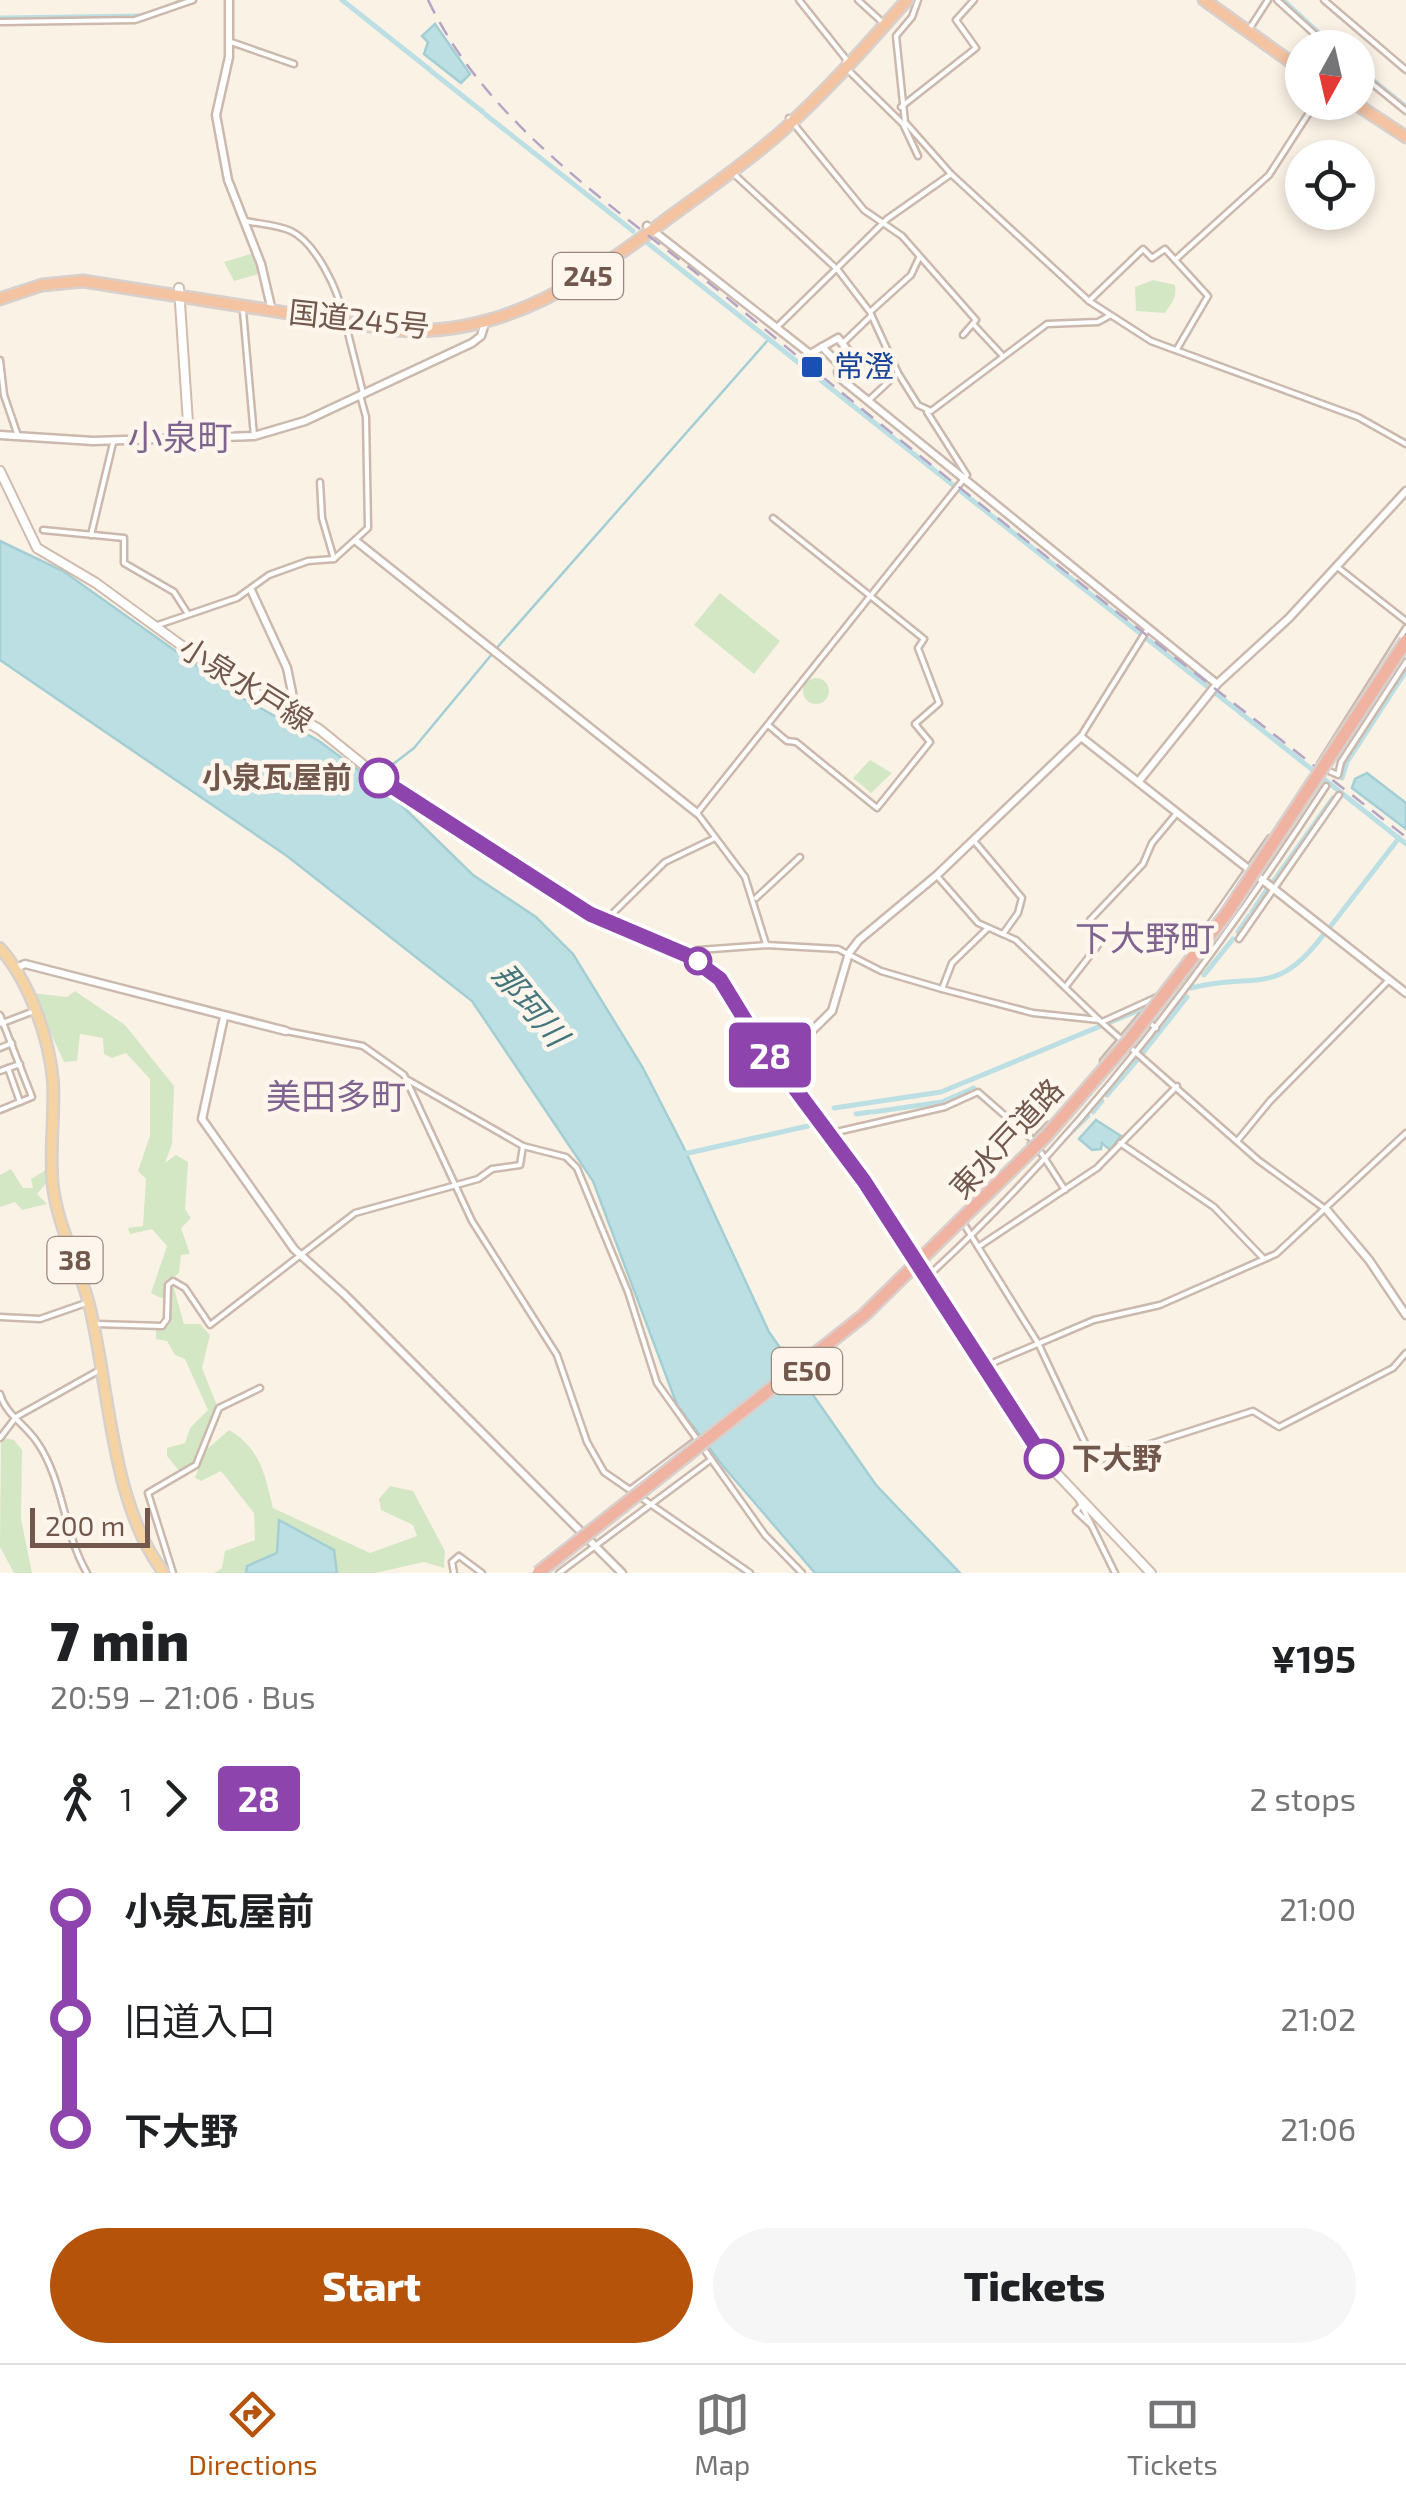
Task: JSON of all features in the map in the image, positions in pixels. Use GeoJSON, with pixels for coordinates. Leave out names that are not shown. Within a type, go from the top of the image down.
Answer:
{"type":"FeatureCollection","features":[{"type":"Feature","properties":{"kind":"highway","name":"国道245号"},"geometry":{"type":"LineString","coordinates":[[0,296],[42,279],[81,275],[344,320],[406,325],[484,320],[558,288],[730,170],[790,120],[904,0]]}},
{"type":"Feature","properties":{"kind":"highway","name":"国道245号"},"geometry":{"type":"LineString","coordinates":[[846,63],[904,0]]}},
{"type":"Feature","properties":{"kind":"highway"},"geometry":{"type":"LineString","coordinates":[[1204,0],[1285,58]]}},
{"type":"Feature","properties":{"kind":"highway"},"geometry":{"type":"LineString","coordinates":[[1214,0],[1285,51]]}},
{"type":"Feature","properties":{"kind":"highway"},"geometry":{"type":"LineString","coordinates":[[1375,109],[1406,128]]}},
{"type":"Feature","properties":{"kind":"highway"},"geometry":{"type":"LineString","coordinates":[[1375,112],[1406,136]]}},
{"type":"Feature","properties":{"kind":"highway","name":"国道245号"},"geometry":{"type":"LineString","coordinates":[[179,292],[272,308]]}},
{"type":"Feature","properties":{"kind":"highway","name":"東水戸道路"},"geometry":{"type":"LineString","coordinates":[[538,1573],[863,1316],[1046,1136],[1130,1039],[1227,913],[1406,641]]}},
{"type":"Feature","properties":{"kind":"highway","name":"東水戸道路"},"geometry":{"type":"LineString","coordinates":[[550,1573],[868,1320],[970,1226],[1052,1140],[1215,941],[1406,653]]}},
{"type":"Feature","properties":{"kind":"main road"},"geometry":{"type":"LineString","coordinates":[[179,292],[189,438]]}},
{"type":"Feature","properties":{"kind":"main road","name":"小泉水戸線"},"geometry":{"type":"LineString","coordinates":[[0,471],[34,546],[215,670],[334,740],[377,776],[605,922],[680,952],[720,979],[777,1065],[830,1133],[1044,1459],[1080,1504],[1151,1573]]}},
{"type":"Feature","properties":{"kind":"main road","name":"38"},"geometry":{"type":"LineString","coordinates":[[0,948],[16,968],[34,1011],[53,1082],[50,1144],[55,1198],[88,1302],[134,1520],[164,1573]]}},
{"type":"Feature","properties":{"kind":"street"},"geometry":{"type":"LineString","coordinates":[[0,22],[135,20],[193,0]]}},
{"type":"Feature","properties":{"kind":"street"},"geometry":{"type":"LineString","coordinates":[[228,0],[230,42],[216,116],[228,180],[272,308]]}},
{"type":"Feature","properties":{"kind":"street"},"geometry":{"type":"LineString","coordinates":[[799,0],[846,63],[952,174],[1088,301],[1134,332],[1358,417],[1406,444]]}},
{"type":"Feature","properties":{"kind":"street"},"geometry":{"type":"LineString","coordinates":[[858,0],[881,22]]}},
{"type":"Feature","properties":{"kind":"street"},"geometry":{"type":"LineString","coordinates":[[918,0],[912,17],[896,36],[904,123],[918,156]]}},
{"type":"Feature","properties":{"kind":"street"},"geometry":{"type":"LineString","coordinates":[[902,107],[976,48],[956,20],[974,0]]}},
{"type":"Feature","properties":{"kind":"street"},"geometry":{"type":"LineString","coordinates":[[1250,28],[1268,0]]}},
{"type":"Feature","properties":{"kind":"street"},"geometry":{"type":"LineString","coordinates":[[1277,0],[1310,30]]}},
{"type":"Feature","properties":{"kind":"street"},"geometry":{"type":"LineString","coordinates":[[1324,0],[1406,70]]}},
{"type":"Feature","properties":{"kind":"street"},"geometry":{"type":"LineString","coordinates":[[230,42],[294,64]]}},
{"type":"Feature","properties":{"kind":"street"},"geometry":{"type":"LineString","coordinates":[[1375,87],[1406,111]]}},
{"type":"Feature","properties":{"kind":"street"},"geometry":{"type":"LineString","coordinates":[[790,120],[864,210],[886,223],[954,291],[976,320],[963,335]]}},
{"type":"Feature","properties":{"kind":"street"},"geometry":{"type":"LineString","coordinates":[[1176,260],[1271,172],[1304,120]]}},
{"type":"Feature","properties":{"kind":"street"},"geometry":{"type":"LineString","coordinates":[[696,813],[968,470],[898,373],[870,314],[838,270],[730,170]]}},
{"type":"Feature","properties":{"kind":"street"},"geometry":{"type":"LineString","coordinates":[[776,328],[886,223],[952,174]]}},
{"type":"Feature","properties":{"kind":"street"},"geometry":{"type":"LineString","coordinates":[[155,626],[251,590],[269,575],[308,561],[334,559],[356,541],[371,521],[366,417],[334,283],[302,238],[284,229],[242,220]]}},
{"type":"Feature","properties":{"kind":"street"},"geometry":{"type":"LineString","coordinates":[[650,228],[810,354],[835,337],[852,356],[842,366],[840,378],[958,487],[1213,689]]}},
{"type":"Feature","properties":{"kind":"street"},"geometry":{"type":"LineString","coordinates":[[1088,301],[1143,249],[1152,258],[1165,249],[1208,296],[1177,350]]}},
{"type":"Feature","properties":{"kind":"street"},"geometry":{"type":"LineString","coordinates":[[843,344],[911,274],[919,258]]}},
{"type":"Feature","properties":{"kind":"street"},"geometry":{"type":"LineString","coordinates":[[243,306],[254,436]]}},
{"type":"Feature","properties":{"kind":"street"},"geometry":{"type":"LineString","coordinates":[[927,412],[958,393],[1001,354],[1047,324],[1098,322],[1110,316]]}},
{"type":"Feature","properties":{"kind":"street"},"geometry":{"type":"LineString","coordinates":[[0,434],[114,440],[254,436],[305,421],[472,343],[481,336],[484,320]]}},
{"type":"Feature","properties":{"kind":"street"},"geometry":{"type":"LineString","coordinates":[[974,326],[1001,354]]}},
{"type":"Feature","properties":{"kind":"street"},"geometry":{"type":"LineString","coordinates":[[822,347],[842,366]]}},
{"type":"Feature","properties":{"kind":"street"},"geometry":{"type":"LineString","coordinates":[[0,360],[4,395],[18,436]]}},
{"type":"Feature","properties":{"kind":"street"},"geometry":{"type":"LineString","coordinates":[[868,401],[898,373]]}},
{"type":"Feature","properties":{"kind":"street"},"geometry":{"type":"LineString","coordinates":[[92,536],[114,440]]}},
{"type":"Feature","properties":{"kind":"street"},"geometry":{"type":"LineString","coordinates":[[320,482],[318,496],[334,559]]}},
{"type":"Feature","properties":{"kind":"street"},"geometry":{"type":"LineString","coordinates":[[1139,781],[1213,689],[1289,618],[1406,491]]}},
{"type":"Feature","properties":{"kind":"street"},"geometry":{"type":"LineString","coordinates":[[768,725],[787,741],[796,742],[877,808],[930,742],[915,724],[939,703],[918,648],[924,639],[773,518]]}},
{"type":"Feature","properties":{"kind":"street"},"geometry":{"type":"LineString","coordinates":[[43,530],[124,538],[124,563],[174,592],[188,614]]}},
{"type":"Feature","properties":{"kind":"street"},"geometry":{"type":"LineString","coordinates":[[356,541],[696,813],[745,877],[766,945]]}},
{"type":"Feature","properties":{"kind":"street"},"geometry":{"type":"LineString","coordinates":[[1336,566],[1406,620]]}},
{"type":"Feature","properties":{"kind":"street"},"geometry":{"type":"LineString","coordinates":[[251,590],[288,668],[297,718]]}},
{"type":"Feature","properties":{"kind":"street"},"geometry":{"type":"LineString","coordinates":[[1406,628],[1320,761],[1332,774],[1338,775],[1341,762],[1406,662]]}},
{"type":"Feature","properties":{"kind":"street"},"geometry":{"type":"LineString","coordinates":[[777,1065],[832,1011],[850,953],[1081,736],[1143,634]]}},
{"type":"Feature","properties":{"kind":"street"},"geometry":{"type":"LineString","coordinates":[[1081,736],[1406,993]]}},
{"type":"Feature","properties":{"kind":"street"},"geometry":{"type":"LineString","coordinates":[[680,952],[810,945],[850,953],[881,971],[942,989],[1033,1013],[1103,1023],[1157,997],[1312,775]]}},
{"type":"Feature","properties":{"kind":"street"},"geometry":{"type":"LineString","coordinates":[[926,1278],[1045,1160],[1136,1053],[1263,882],[1326,786]]}},
{"type":"Feature","properties":{"kind":"street"},"geometry":{"type":"LineString","coordinates":[[1239,938],[1338,796]]}},
{"type":"Feature","properties":{"kind":"street"},"geometry":{"type":"LineString","coordinates":[[1068,985],[1099,944],[1090,920],[1143,864],[1152,843],[1177,812]]}},
{"type":"Feature","properties":{"kind":"street"},"geometry":{"type":"LineString","coordinates":[[972,838],[1022,898],[1018,913],[1004,934]]}},
{"type":"Feature","properties":{"kind":"street"},"geometry":{"type":"LineString","coordinates":[[605,922],[650,873],[714,840]]}},
{"type":"Feature","properties":{"kind":"street"},"geometry":{"type":"LineString","coordinates":[[754,899],[800,857]]}},
{"type":"Feature","properties":{"kind":"street"},"geometry":{"type":"LineString","coordinates":[[937,875],[972,917],[1016,940],[1068,985],[1121,1040],[1270,1170],[1326,1209],[1369,1260],[1406,1316]]}},
{"type":"Feature","properties":{"kind":"street"},"geometry":{"type":"LineString","coordinates":[[942,989],[952,963],[988,928]]}},
{"type":"Feature","properties":{"kind":"street"},"geometry":{"type":"LineString","coordinates":[[16,968],[25,964],[224,1016],[362,1046],[388,1060],[408,1080],[523,1146],[566,1157],[582,1175],[628,1292],[657,1384],[765,1536],[802,1573]]}},
{"type":"Feature","properties":{"kind":"street"},"geometry":{"type":"LineString","coordinates":[[1177,970],[1193,980]]}},
{"type":"Feature","properties":{"kind":"street"},"geometry":{"type":"LineString","coordinates":[[1238,1140],[1270,1100],[1389,980]]}},
{"type":"Feature","properties":{"kind":"street"},"geometry":{"type":"LineString","coordinates":[[2,1023],[34,1011]]}},
{"type":"Feature","properties":{"kind":"street"},"geometry":{"type":"LineString","coordinates":[[0,1015],[32,1097],[0,1110]]}},
{"type":"Feature","properties":{"kind":"street"},"geometry":{"type":"LineString","coordinates":[[224,1016],[202,1119],[300,1255],[622,1573]]}},
{"type":"Feature","properties":{"kind":"street"},"geometry":{"type":"LineString","coordinates":[[914,1259],[1034,1140],[1141,1016],[1156,1028]]}},
{"type":"Feature","properties":{"kind":"street"},"geometry":{"type":"LineString","coordinates":[[0,1048],[12,1043]]}},
{"type":"Feature","properties":{"kind":"street"},"geometry":{"type":"LineString","coordinates":[[0,1071],[20,1064]]}},
{"type":"Feature","properties":{"kind":"street"},"geometry":{"type":"LineString","coordinates":[[8,1068],[20,1102]]}},
{"type":"Feature","properties":{"kind":"street"},"geometry":{"type":"LineString","coordinates":[[408,1080],[472,1221],[557,1354],[592,1454],[612,1481],[653,1502],[750,1573]]}},
{"type":"Feature","properties":{"kind":"street"},"geometry":{"type":"LineString","coordinates":[[978,1246],[1105,1161],[1177,1086]]}},
{"type":"Feature","properties":{"kind":"street"},"geometry":{"type":"LineString","coordinates":[[830,1133],[945,1107],[978,1092],[1034,1140],[1065,1190]]}},
{"type":"Feature","properties":{"kind":"street"},"geometry":{"type":"LineString","coordinates":[[983,1367],[1094,1320],[1160,1305],[1283,1250],[1406,1133]]}},
{"type":"Feature","properties":{"kind":"street"},"geometry":{"type":"LineString","coordinates":[[1120,1142],[1214,1207],[1264,1260]]}},
{"type":"Feature","properties":{"kind":"street"},"geometry":{"type":"LineString","coordinates":[[93,1324],[162,1326],[167,1319],[168,1285],[173,1281],[185,1288],[210,1325],[355,1213],[456,1185],[492,1169],[520,1165],[523,1146]]}},
{"type":"Feature","properties":{"kind":"street"},"geometry":{"type":"LineString","coordinates":[[960,1216],[1038,1343],[1094,1462],[1254,1412],[1279,1427],[1394,1368],[1406,1353]]}},
{"type":"Feature","properties":{"kind":"street"},"geometry":{"type":"LineString","coordinates":[[0,1318],[40,1319],[88,1302]]}},
{"type":"Feature","properties":{"kind":"street"},"geometry":{"type":"LineString","coordinates":[[0,1438],[16,1418],[103,1368]]}},
{"type":"Feature","properties":{"kind":"street"},"geometry":{"type":"LineString","coordinates":[[174,1573],[148,1493],[196,1465],[219,1408],[260,1388]]}},
{"type":"Feature","properties":{"kind":"street"},"geometry":{"type":"LineString","coordinates":[[0,1394],[4,1409],[38,1442],[54,1476],[70,1535],[87,1573]]}},
{"type":"Feature","properties":{"kind":"street"},"geometry":{"type":"LineString","coordinates":[[629,1491],[695,1441]]}},
{"type":"Feature","properties":{"kind":"street"},"geometry":{"type":"LineString","coordinates":[[559,1573],[709,1460]]}},
{"type":"Feature","properties":{"kind":"street"},"geometry":{"type":"LineString","coordinates":[[1080,1504],[1115,1573]]}},
{"type":"Feature","properties":{"kind":"street"},"geometry":{"type":"LineString","coordinates":[[454,1573],[452,1562],[459,1556],[482,1573]]}},
{"type":"Feature","properties":{"kind":"green space"},"geometry":{"type":"Polygon","coordinates":[[[254,253],[262,273],[234,281],[224,262],[254,253]]]}},
{"type":"Feature","properties":{"kind":"green space"},"geometry":{"type":"Polygon","coordinates":[[[1153,280],[1175,285],[1173,300],[1165,313],[1136,311],[1135,287],[1153,280]]]}},
{"type":"Feature","properties":{"kind":"green space"},"geometry":{"type":"Polygon","coordinates":[[[720,593],[780,641],[754,674],[694,625],[720,593]]]}},
{"type":"Feature","properties":{"kind":"green space"},"geometry":{"type":"Polygon","coordinates":[[[816,678],[825,682],[829,691],[825,700],[816,704],[807,700],[803,691],[807,682],[816,678]]]}},
{"type":"Feature","properties":{"kind":"green space"},"geometry":{"type":"Polygon","coordinates":[[[870,760],[892,773],[871,793],[853,778],[870,760]]]}},
{"type":"Feature","properties":{"kind":"green space"},"geometry":{"type":"Polygon","coordinates":[[[75,991],[125,1025],[174,1086],[172,1144],[165,1163],[176,1155],[188,1162],[185,1209],[191,1218],[181,1228],[190,1254],[181,1255],[179,1273],[167,1282],[163,1299],[151,1293],[167,1246],[152,1229],[130,1234],[128,1228],[143,1226],[146,1179],[138,1171],[150,1136],[150,1079],[126,1053],[112,1058],[104,1054],[103,1038],[80,1034],[77,1061],[64,1062],[32,993],[67,997],[75,991]]]}},
{"type":"Feature","properties":{"kind":"green space"},"geometry":{"type":"Polygon","coordinates":[[[11,1169],[23,1188],[33,1188],[31,1179],[46,1170],[48,1181],[37,1194],[47,1204],[22,1210],[15,1202],[0,1207],[0,1175],[11,1169]]]}},
{"type":"Feature","properties":{"kind":"green space"},"geometry":{"type":"Polygon","coordinates":[[[173,1285],[184,1324],[200,1324],[210,1335],[202,1368],[218,1408],[194,1464],[181,1473],[167,1456],[167,1448],[185,1443],[190,1428],[208,1410],[185,1359],[175,1355],[167,1341],[156,1339],[156,1329],[170,1323],[169,1292],[173,1285]]]}},
{"type":"Feature","properties":{"kind":"green space"},"geometry":{"type":"Polygon","coordinates":[[[229,1430],[254,1454],[264,1473],[273,1508],[370,1553],[417,1536],[413,1525],[381,1510],[379,1499],[390,1486],[413,1491],[445,1551],[444,1568],[424,1562],[375,1573],[214,1573],[222,1568],[225,1551],[255,1540],[254,1513],[221,1471],[201,1481],[195,1478],[206,1450],[229,1430]]]}},
{"type":"Feature","properties":{"kind":"green space"},"geometry":{"type":"Polygon","coordinates":[[[1,1437],[14,1440],[22,1450],[21,1519],[32,1573],[14,1573],[0,1547],[1,1437]]]}},
{"type":"Feature","properties":{"kind":"water"},"geometry":{"type":"Polygon","coordinates":[[[435,24],[470,74],[461,83],[424,54],[428,42],[422,36],[435,24]]]}},
{"type":"Feature","properties":{"kind":"water","name":"那珂川"},"geometry":{"type":"Polygon","coordinates":[[[0,541],[63,571],[239,696],[319,741],[389,793],[473,875],[536,917],[573,954],[643,1068],[769,1332],[876,1485],[960,1573],[815,1573],[723,1466],[677,1405],[593,1181],[472,1001],[287,856],[0,660],[0,541]]]}},
{"type":"Feature","properties":{"kind":"water"},"geometry":{"type":"Polygon","coordinates":[[[1367,773],[1406,803],[1406,829],[1352,788],[1355,779],[1367,773]]]}},
{"type":"Feature","properties":{"kind":"water"},"geometry":{"type":"Polygon","coordinates":[[[1096,1120],[1121,1136],[1110,1150],[1102,1143],[1101,1149],[1092,1150],[1079,1139],[1096,1120]]]}},
{"type":"Feature","properties":{"kind":"water"},"geometry":{"type":"Polygon","coordinates":[[[279,1520],[334,1550],[337,1573],[246,1573],[247,1566],[277,1553],[279,1520]]]}},
{"type":"Feature","properties":{"kind":"waterway"},"geometry":{"type":"LineString","coordinates":[[168,7],[183,0]]}},
{"type":"Feature","properties":{"kind":"waterway"},"geometry":{"type":"LineString","coordinates":[[342,0],[429,69]]}},
{"type":"Feature","properties":{"kind":"waterway"},"geometry":{"type":"LineString","coordinates":[[1283,0],[1316,30]]}},
{"type":"Feature","properties":{"kind":"waterway"},"geometry":{"type":"LineString","coordinates":[[0,18],[144,16]]}},
{"type":"Feature","properties":{"kind":"waterway"},"geometry":{"type":"LineString","coordinates":[[431,71],[483,112]]}},
{"type":"Feature","properties":{"kind":"waterway"},"geometry":{"type":"LineString","coordinates":[[1375,82],[1406,107]]}},
{"type":"Feature","properties":{"kind":"waterway"},"geometry":{"type":"LineString","coordinates":[[486,115],[633,231]]}},
{"type":"Feature","properties":{"kind":"waterway"},"geometry":{"type":"LineString","coordinates":[[645,241],[1406,844]]}},
{"type":"Feature","properties":{"kind":"waterway"},"geometry":{"type":"LineString","coordinates":[[495,650],[768,340]]}},
{"type":"Feature","properties":{"kind":"waterway"},"geometry":{"type":"LineString","coordinates":[[370,782],[414,748],[492,654]]}},
{"type":"Feature","properties":{"kind":"waterway"},"geometry":{"type":"LineString","coordinates":[[1342,778],[1347,762],[1406,671]]}},
{"type":"Feature","properties":{"kind":"waterway"},"geometry":{"type":"LineString","coordinates":[[1273,882],[1333,798]]}},
{"type":"Feature","properties":{"kind":"waterway"},"geometry":{"type":"LineString","coordinates":[[1330,927],[1399,838]]}},
{"type":"Feature","properties":{"kind":"waterway"},"geometry":{"type":"LineString","coordinates":[[1252,912],[1266,891]]}},
{"type":"Feature","properties":{"kind":"waterway"},"geometry":{"type":"LineString","coordinates":[[1238,932],[1249,916]]}},
{"type":"Feature","properties":{"kind":"waterway"},"geometry":{"type":"LineString","coordinates":[[1191,988],[1278,975],[1307,954],[1324,934]]}},
{"type":"Feature","properties":{"kind":"waterway"},"geometry":{"type":"LineString","coordinates":[[1204,975],[1233,939]]}},
{"type":"Feature","properties":{"kind":"waterway"},"geometry":{"type":"LineString","coordinates":[[1142,1054],[1187,997]]}},
{"type":"Feature","properties":{"kind":"waterway"},"geometry":{"type":"LineString","coordinates":[[834,1108],[941,1092],[1154,1004]]}},
{"type":"Feature","properties":{"kind":"waterway"},"geometry":{"type":"LineString","coordinates":[[1107,1095],[1137,1060]]}},
{"type":"Feature","properties":{"kind":"waterway"},"geometry":{"type":"LineString","coordinates":[[873,1112],[942,1102],[974,1088]]}},
{"type":"Feature","properties":{"kind":"waterway"},"geometry":{"type":"LineString","coordinates":[[1093,1112],[1102,1101]]}},
{"type":"Feature","properties":{"kind":"waterway"},"geometry":{"type":"LineString","coordinates":[[856,1114],[870,1112]]}},
{"type":"Feature","properties":{"kind":"waterway"},"geometry":{"type":"LineString","coordinates":[[1056,1147],[1088,1116]]}},
{"type":"Feature","properties":{"kind":"waterway"},"geometry":{"type":"LineString","coordinates":[[684,1154],[808,1126]]}},
{"type":"Feature","properties":{"kind":"railway"},"geometry":{"type":"LineString","coordinates":[[428,0],[454,46],[486,88],[521,127],[600,198],[1148,637],[1406,837]]}},
{"type":"Feature","properties":{"kind":"bus line","name":"28"},"geometry":{"type":"LineString","coordinates":[[379,778],[590,914],[689,956],[720,979],[750,1028],[864,1181],[1044,1459]]}},
{"type":"Feature","properties":{"kind":"place","name":"常澄"},"geometry":{"type":"Point","coordinates":[812,367]}},
{"type":"Feature","properties":{"kind":"place","name":"小泉瓦屋前"},"geometry":{"type":"Point","coordinates":[379,778]}},
{"type":"Feature","properties":{"kind":"place","name":"下大野"},"geometry":{"type":"Point","coordinates":[1044,1459]}},
{"type":"Feature","properties":{"kind":"district","name":"小泉町"},"geometry":{"type":"Point","coordinates":[180,438]}},
{"type":"Feature","properties":{"kind":"district","name":"下大野町"},"geometry":{"type":"Point","coordinates":[1145,939]}},
{"type":"Feature","properties":{"kind":"district","name":"美田多町"},"geometry":{"type":"Point","coordinates":[336,1097]}}]}
